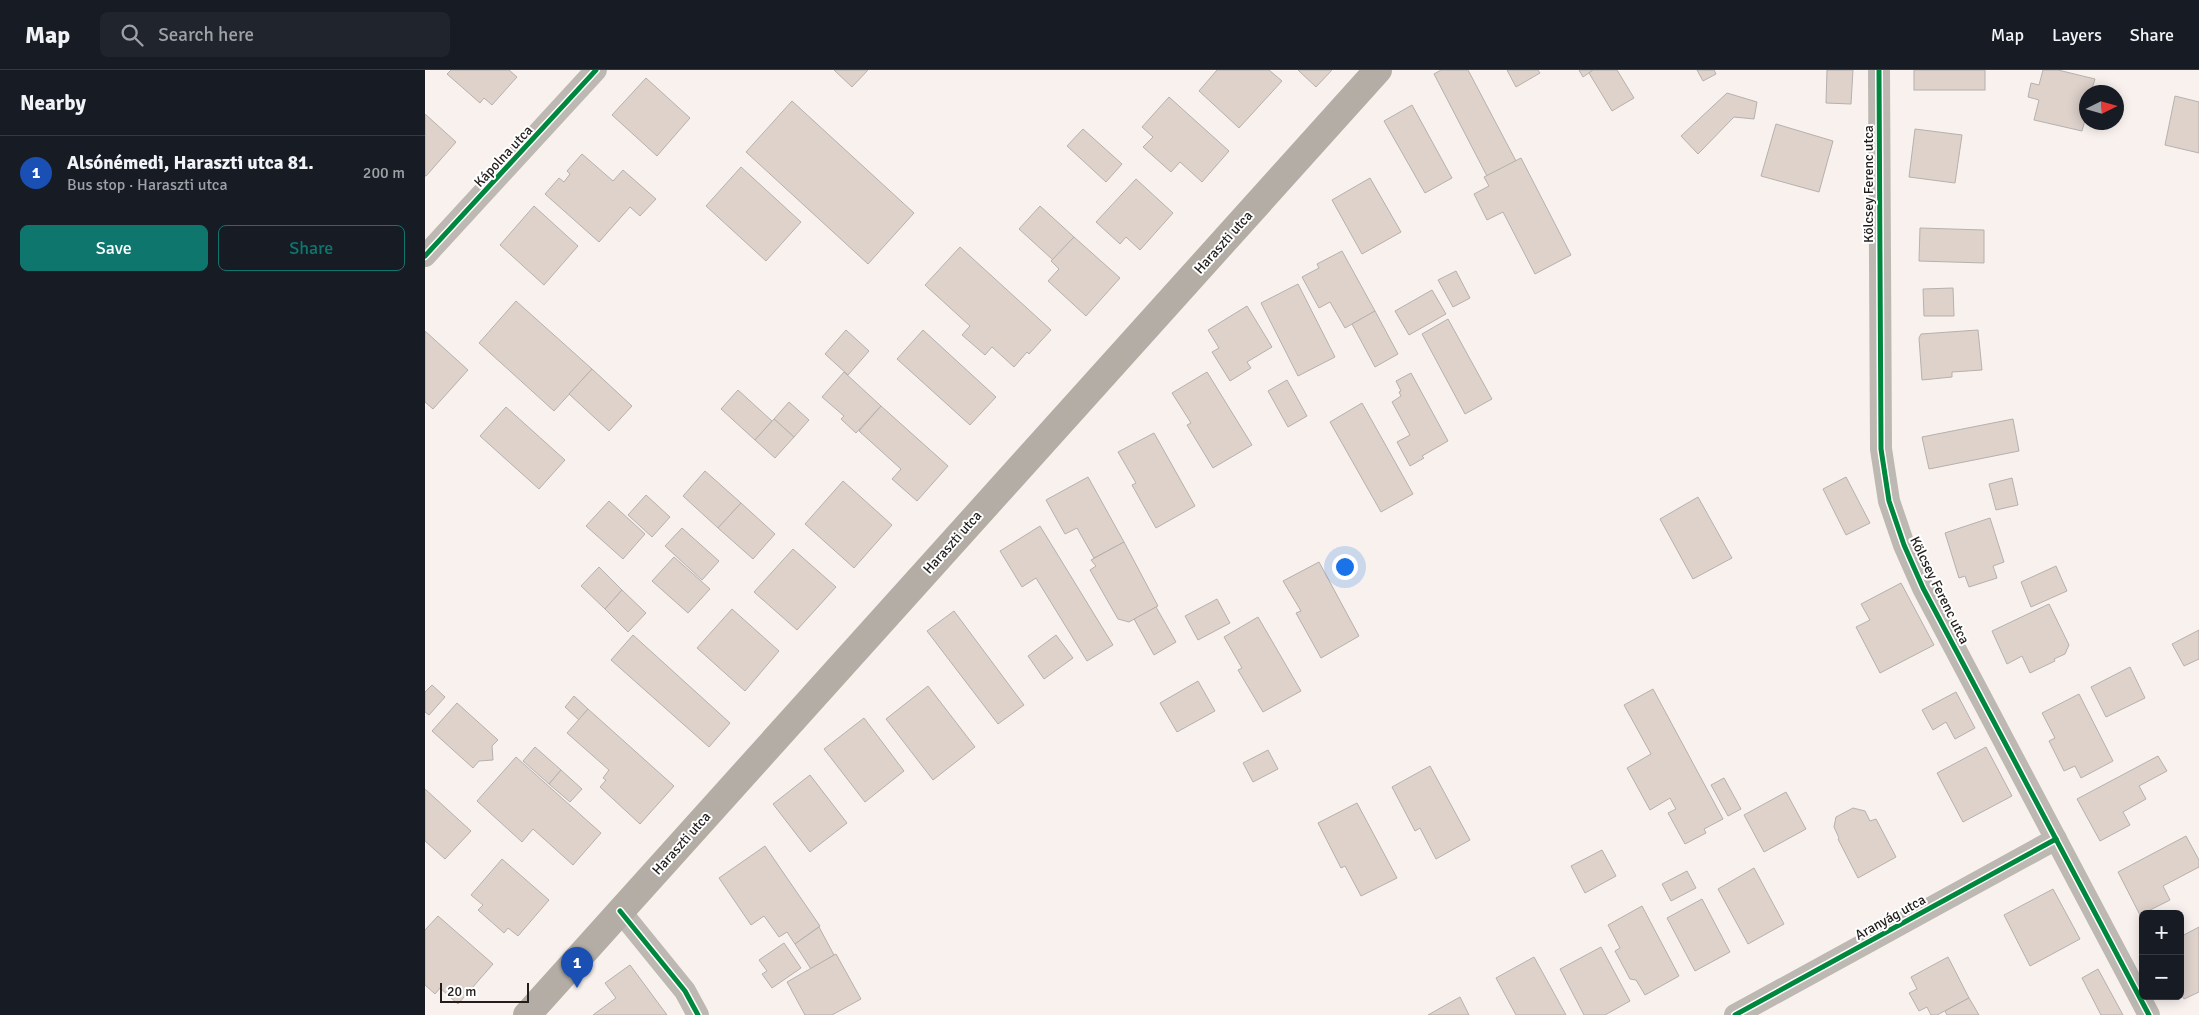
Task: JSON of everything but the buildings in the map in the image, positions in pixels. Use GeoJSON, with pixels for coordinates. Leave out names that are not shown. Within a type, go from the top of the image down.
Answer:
{"type":"FeatureCollection","features":[{"type":"Feature","properties":{"kind":"main road","name":"Haraszti utca"},"geometry":{"type":"LineString","coordinates":[[527,1015],[1378,70]]}},
{"type":"Feature","properties":{"kind":"street","name":"Kápolna utca"},"geometry":{"type":"LineString","coordinates":[[425,256],[596,70]]}},
{"type":"Feature","properties":{"kind":"street","name":"Kölcsey Ferenc utca"},"geometry":{"type":"LineString","coordinates":[[1879,70],[1881,449],[1889,501],[1923,588],[2149,1015]]}},
{"type":"Feature","properties":{"kind":"street","name":"Aranyág utca"},"geometry":{"type":"LineString","coordinates":[[1735,1015],[2056,839]]}},
{"type":"Feature","properties":{"kind":"street"},"geometry":{"type":"LineString","coordinates":[[621,911],[685,991],[698,1015]]}},
{"type":"Feature","properties":{"kind":"cycle path"},"geometry":{"type":"LineString","coordinates":[[425,256],[596,70]]}},
{"type":"Feature","properties":{"kind":"cycle path"},"geometry":{"type":"LineString","coordinates":[[1879,70],[1881,449],[1889,501],[1904,545],[1923,588],[2149,1015]]}},
{"type":"Feature","properties":{"kind":"cycle path"},"geometry":{"type":"LineString","coordinates":[[1735,1015],[2056,839]]}},
{"type":"Feature","properties":{"kind":"cycle path"},"geometry":{"type":"LineString","coordinates":[[620,911],[685,991],[698,1015]]}},
{"type":"Feature","properties":{"kind":"place","name":"Alsónémedi, Haraszti utca 81."},"geometry":{"type":"Point","coordinates":[577,988]}}]}
